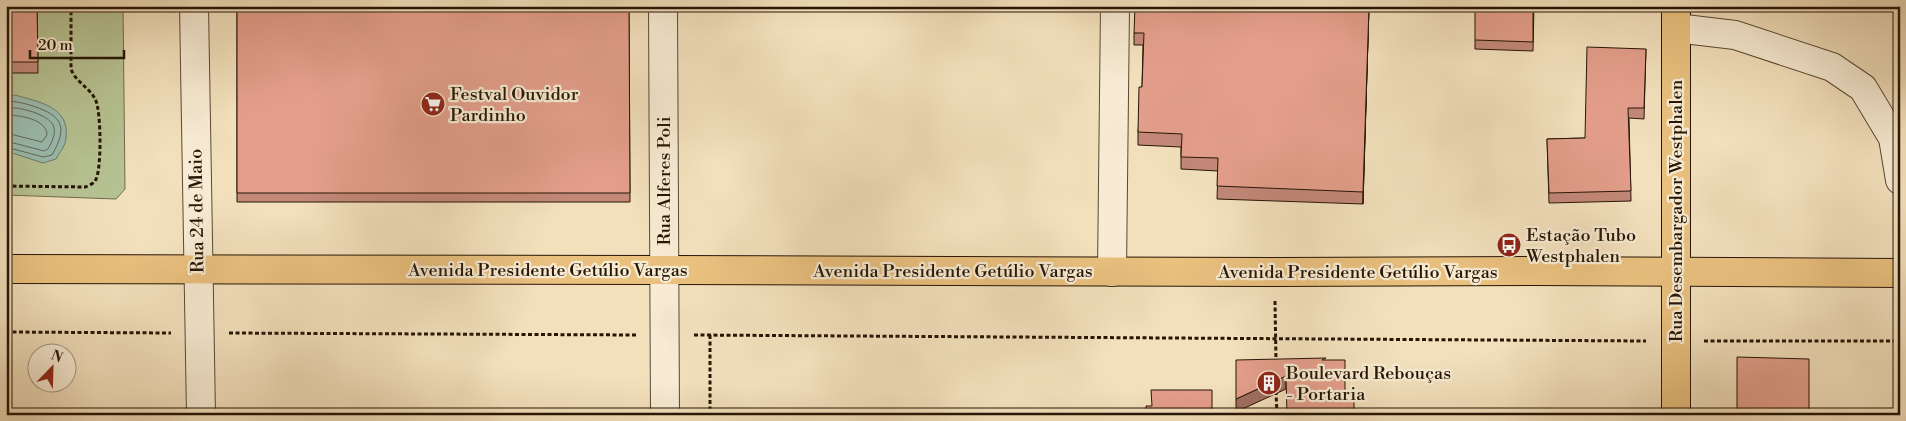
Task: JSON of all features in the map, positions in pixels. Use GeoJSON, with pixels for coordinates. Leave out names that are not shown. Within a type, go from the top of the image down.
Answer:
{"type":"FeatureCollection","features":[{"type":"Feature","properties":{"kind":"main road","name":"Rua Desembargador Westphalen"},"geometry":{"type":"LineString","coordinates":[[1676,17],[1676,415]]}},
{"type":"Feature","properties":{"kind":"main road","name":"Avenida Presidente Getúlio Vargas"},"geometry":{"type":"LineString","coordinates":[[6,269],[1900,273]]}},
{"type":"Feature","properties":{"kind":"street","name":"Rua 24 de Maio"},"geometry":{"type":"LineString","coordinates":[[194,6],[201,415]]}},
{"type":"Feature","properties":{"kind":"street","name":"Rua Alferes Poli"},"geometry":{"type":"LineString","coordinates":[[663,6],[665,415]]}},
{"type":"Feature","properties":{"kind":"street"},"geometry":{"type":"LineString","coordinates":[[1112,272],[1115,6]]}},
{"type":"Feature","properties":{"kind":"street"},"geometry":{"type":"LineString","coordinates":[[1676,17],[1832,67],[1863,88],[1893,138],[1900,180]]}},
{"type":"Feature","properties":{"kind":"path"},"geometry":{"type":"LineString","coordinates":[[6,186],[85,188],[95,182],[99,170],[99,109],[96,99],[74,77],[71,68],[71,6]]}},
{"type":"Feature","properties":{"kind":"path"},"geometry":{"type":"LineString","coordinates":[[1275,272],[1276,363]]}},
{"type":"Feature","properties":{"kind":"path"},"geometry":{"type":"LineString","coordinates":[[6,332],[173,333]]}},
{"type":"Feature","properties":{"kind":"path"},"geometry":{"type":"LineString","coordinates":[[248,333],[638,335]]}},
{"type":"Feature","properties":{"kind":"path"},"geometry":{"type":"LineString","coordinates":[[710,415],[710,335],[1648,341]]}},
{"type":"Feature","properties":{"kind":"path"},"geometry":{"type":"LineString","coordinates":[[1712,341],[1900,341]]}},
{"type":"Feature","properties":{"kind":"path"},"geometry":{"type":"LineString","coordinates":[[1276,386],[1277,415]]}},
{"type":"Feature","properties":{"kind":"green space"},"geometry":{"type":"Polygon","coordinates":[[[6,6],[123,6],[125,189],[116,199],[6,195],[6,6]]]}},
{"type":"Feature","properties":{"kind":"water"},"geometry":{"type":"Polygon","coordinates":[[[15,95],[51,107],[63,119],[66,127],[66,141],[56,159],[43,163],[6,151],[6,97],[15,95]]]}},
{"type":"Feature","properties":{"kind":"building"},"geometry":{"type":"Polygon","coordinates":[[[6,6],[37,6],[38,62],[6,62],[6,6]]]}},
{"type":"Feature","properties":{"kind":"building","name":"Festval Ouvidor Pardinho"},"geometry":{"type":"Polygon","coordinates":[[[237,6],[629,6],[630,193],[237,193],[237,6]]]}},
{"type":"Feature","properties":{"kind":"building"},"geometry":{"type":"Polygon","coordinates":[[[1135,6],[1369,6],[1363,192],[1217,186],[1218,158],[1181,157],[1182,134],[1138,132],[1139,87],[1142,87],[1144,33],[1134,33],[1135,6]]]}},
{"type":"Feature","properties":{"kind":"building"},"geometry":{"type":"Polygon","coordinates":[[[1475,6],[1533,6],[1533,42],[1475,40],[1475,6]]]}},
{"type":"Feature","properties":{"kind":"building"},"geometry":{"type":"Polygon","coordinates":[[[1587,47],[1646,49],[1644,108],[1628,108],[1631,191],[1549,193],[1547,139],[1585,138],[1587,47]]]}},
{"type":"Feature","properties":{"kind":"building"},"geometry":{"type":"Polygon","coordinates":[[[1737,357],[1809,359],[1809,415],[1737,415],[1737,357]]]}},
{"type":"Feature","properties":{"kind":"building"},"geometry":{"type":"Polygon","coordinates":[[[1326,358],[1322,360],[1345,360],[1345,400],[1354,400],[1354,415],[1287,415],[1286,376],[1236,399],[1236,360],[1326,358]]]}},
{"type":"Feature","properties":{"kind":"building"},"geometry":{"type":"Polygon","coordinates":[[[1151,390],[1212,390],[1212,415],[1146,415],[1146,406],[1152,406],[1151,390]]]}},
{"type":"Feature","properties":{"kind":"place","name":"Festval Ouvidor Pardinho"},"geometry":{"type":"Point","coordinates":[433,104]}},
{"type":"Feature","properties":{"kind":"place","name":"Estação Tubo Westphalen"},"geometry":{"type":"Point","coordinates":[1509,245]}},
{"type":"Feature","properties":{"kind":"place","name":"Boulevard Rebouças - Portaria"},"geometry":{"type":"Point","coordinates":[1269,383]}}]}
